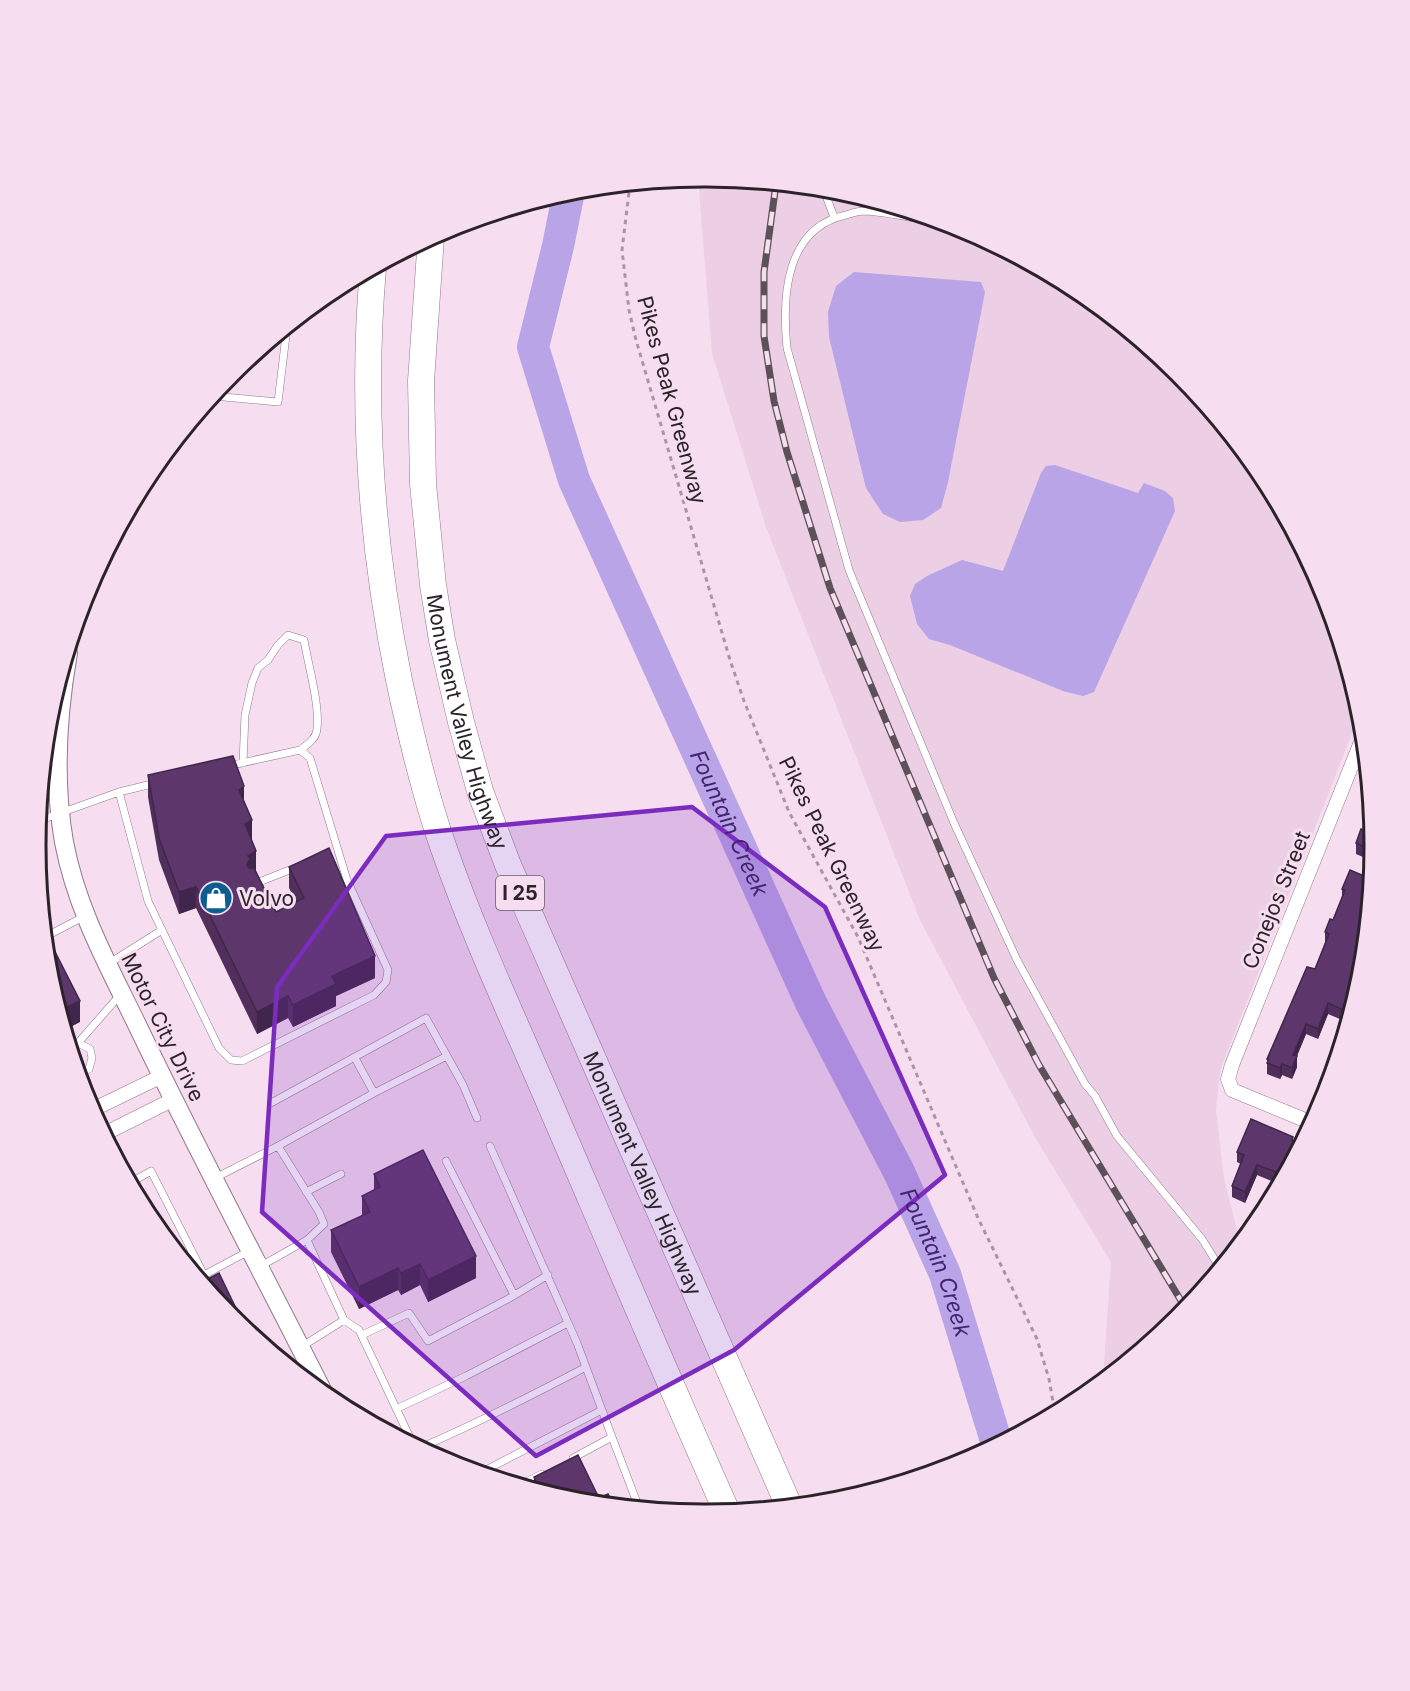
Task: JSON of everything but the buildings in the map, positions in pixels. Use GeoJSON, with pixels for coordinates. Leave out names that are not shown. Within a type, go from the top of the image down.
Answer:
{"type":"FeatureCollection","features":[{"type":"Feature","properties":{"kind":"highway","name":"Monument Valley Highway"},"geometry":{"type":"LineString","coordinates":[[430,247],[421,381],[423,483],[433,585],[442,640],[480,791],[508,865],[786,1499]]}},
{"type":"Feature","properties":{"kind":"highway","name":"I 25"},"geometry":{"type":"LineString","coordinates":[[373,277],[367,381],[368,439],[376,542],[399,681],[410,733],[431,809],[466,906],[723,1504]]}},
{"type":"Feature","properties":{"kind":"street","name":"Motor City Drive"},"geometry":{"type":"LineString","coordinates":[[56,734],[60,812],[64,843],[85,916],[162,1076],[301,1347],[309,1371]]}},
{"type":"Feature","properties":{"kind":"street","name":"Conejos Street"},"geometry":{"type":"LineString","coordinates":[[1303,1119],[1232,1090],[1228,1079],[1357,753]]}},
{"type":"Feature","properties":{"kind":"street"},"geometry":{"type":"LineString","coordinates":[[101,1106],[162,1076]]}},
{"type":"Feature","properties":{"kind":"street"},"geometry":{"type":"LineString","coordinates":[[111,1130],[174,1099]]}},
{"type":"Feature","properties":{"kind":"lane"},"geometry":{"type":"LineString","coordinates":[[827,199],[834,218]]}},
{"type":"Feature","properties":{"kind":"lane"},"geometry":{"type":"LineString","coordinates":[[903,218],[862,211],[834,218],[810,233],[799,251],[788,281],[785,326],[788,348],[849,570],[954,823],[1017,960],[1085,1084],[1095,1096],[1117,1136],[1202,1239],[1215,1261]]}},
{"type":"Feature","properties":{"kind":"lane"},"geometry":{"type":"LineString","coordinates":[[223,397],[278,402],[286,338]]}},
{"type":"Feature","properties":{"kind":"lane"},"geometry":{"type":"LineString","coordinates":[[224,767],[243,763],[300,750],[312,742],[317,730],[315,703],[304,640],[288,635],[268,660],[258,668],[245,714],[243,763]]}},
{"type":"Feature","properties":{"kind":"lane"},"geometry":{"type":"LineString","coordinates":[[119,792],[148,901],[219,1048],[231,1060],[242,1061],[374,995],[386,982],[388,970],[347,880],[310,758],[300,750]]}},
{"type":"Feature","properties":{"kind":"lane"},"geometry":{"type":"LineString","coordinates":[[47,817],[119,792],[166,781]]}},
{"type":"Feature","properties":{"kind":"lane"},"geometry":{"type":"LineString","coordinates":[[327,854],[338,850]]}},
{"type":"Feature","properties":{"kind":"lane"},"geometry":{"type":"LineString","coordinates":[[252,885],[305,863]]}},
{"type":"Feature","properties":{"kind":"lane"},"geometry":{"type":"LineString","coordinates":[[52,933],[85,916]]}},
{"type":"Feature","properties":{"kind":"lane"},"geometry":{"type":"LineString","coordinates":[[107,965],[162,930]]}},
{"type":"Feature","properties":{"kind":"lane"},"geometry":{"type":"LineString","coordinates":[[86,1070],[89,1069],[92,1058],[90,1049],[78,1043],[122,993]]}},
{"type":"Feature","properties":{"kind":"lane"},"geometry":{"type":"LineString","coordinates":[[272,1103],[426,1018],[477,1118]]}},
{"type":"Feature","properties":{"kind":"lane"},"geometry":{"type":"LineString","coordinates":[[215,1178],[447,1056]]}},
{"type":"Feature","properties":{"kind":"lane"},"geometry":{"type":"LineString","coordinates":[[355,1058],[374,1093]]}},
{"type":"Feature","properties":{"kind":"lane"},"geometry":{"type":"LineString","coordinates":[[259,1267],[307,1240],[324,1224],[278,1146]]}},
{"type":"Feature","properties":{"kind":"lane"},"geometry":{"type":"LineString","coordinates":[[489,1146],[568,1323],[636,1500]]}},
{"type":"Feature","properties":{"kind":"lane"},"geometry":{"type":"LineString","coordinates":[[446,1161],[514,1295]]}},
{"type":"Feature","properties":{"kind":"lane"},"geometry":{"type":"LineString","coordinates":[[137,1178],[151,1171],[201,1268]]}},
{"type":"Feature","properties":{"kind":"lane"},"geometry":{"type":"LineString","coordinates":[[306,1192],[341,1174]]}},
{"type":"Feature","properties":{"kind":"lane"},"geometry":{"type":"LineString","coordinates":[[307,1240],[344,1320],[359,1330],[362,1335],[405,1431]]}},
{"type":"Feature","properties":{"kind":"lane"},"geometry":{"type":"LineString","coordinates":[[205,1274],[251,1250]]}},
{"type":"Feature","properties":{"kind":"lane"},"geometry":{"type":"LineString","coordinates":[[362,1335],[410,1313],[428,1341],[548,1275]]}},
{"type":"Feature","properties":{"kind":"lane"},"geometry":{"type":"LineString","coordinates":[[301,1347],[344,1320]]}},
{"type":"Feature","properties":{"kind":"lane"},"geometry":{"type":"LineString","coordinates":[[396,1409],[568,1323]]}},
{"type":"Feature","properties":{"kind":"lane"},"geometry":{"type":"LineString","coordinates":[[430,1443],[469,1424],[497,1414],[586,1367]]}},
{"type":"Feature","properties":{"kind":"lane"},"geometry":{"type":"LineString","coordinates":[[490,1468],[602,1410]]}},
{"type":"Feature","properties":{"kind":"lane"},"geometry":{"type":"LineString","coordinates":[[561,1464],[612,1437]]}},
{"type":"Feature","properties":{"kind":"lane"},"geometry":{"type":"LineString","coordinates":[[529,1480],[551,1469]]}},
{"type":"Feature","properties":{"kind":"path","name":"Pikes Peak Greenway"},"geometry":{"type":"LineString","coordinates":[[629,192],[622,250],[636,340],[730,660],[789,812],[858,937],[978,1218],[1037,1339],[1049,1379],[1053,1404]]}},
{"type":"Feature","properties":{"kind":"highlighted area"},"geometry":{"type":"Polygon","coordinates":[[[692,807],[825,907],[945,1175],[734,1350],[536,1456],[262,1212],[277,987],[386,836],[692,807]]]}},
{"type":"Feature","properties":{"kind":"shaded area"},"geometry":{"type":"Polygon","coordinates":[[[699,187],[748,188],[833,200],[875,209],[957,237],[1034,275],[1071,298],[1139,350],[1171,380],[1200,411],[1253,480],[1296,554],[1329,634],[1353,730],[1220,1070],[1216,1110],[1224,1179],[1238,1231],[1200,1280],[1171,1311],[1104,1370],[1111,1262],[1036,1139],[920,920],[766,527],[712,353],[699,187]]]}},
{"type":"Feature","properties":{"kind":"shaded area"},"geometry":{"type":"Polygon","coordinates":[[[854,272],[981,282],[985,292],[941,508],[923,520],[900,522],[883,514],[866,488],[829,337],[828,312],[836,286],[854,272]]]}},
{"type":"Feature","properties":{"kind":"shaded area"},"geometry":{"type":"Polygon","coordinates":[[[1055,465],[1138,493],[1144,483],[1165,491],[1173,498],[1175,511],[1094,692],[1083,696],[1063,691],[950,645],[929,639],[917,624],[910,596],[915,584],[962,560],[1003,571],[1041,473],[1046,466],[1055,465]]]}},
{"type":"Feature","properties":{"kind":"waterway","name":"Fountain Creek"},"geometry":{"type":"LineString","coordinates":[[567,202],[533,347],[574,480],[811,1003],[899,1172],[945,1274],[995,1437]]}},
{"type":"Feature","properties":{"kind":"railway"},"geometry":{"type":"LineString","coordinates":[[775,191],[764,272],[764,336],[774,401],[787,452],[830,588],[994,978],[1039,1065],[1181,1300]]}},
{"type":"Feature","properties":{"kind":"place","name":"Volvo"},"geometry":{"type":"Point","coordinates":[216,898]}}]}
